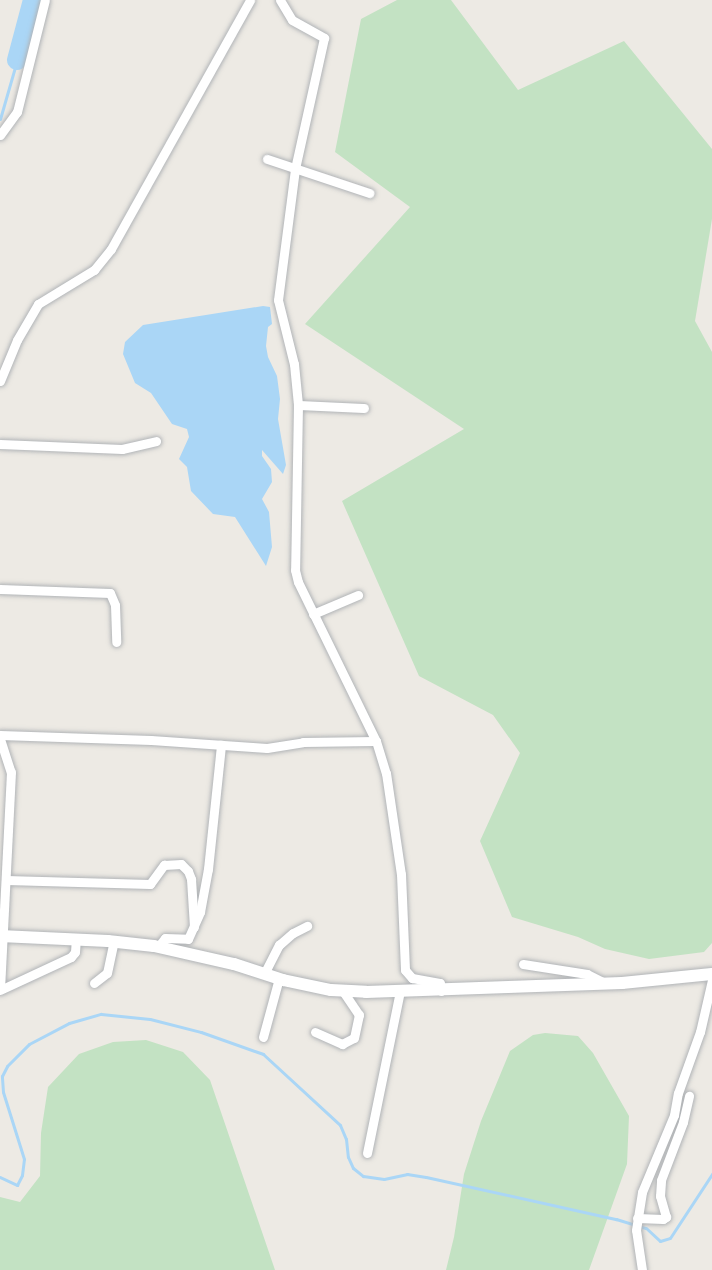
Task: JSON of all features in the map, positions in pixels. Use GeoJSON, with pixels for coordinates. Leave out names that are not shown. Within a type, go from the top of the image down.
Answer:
{"type":"FeatureCollection","features":[{"type":"Feature","properties":{"kind":"street"},"geometry":{"type":"LineString","coordinates":[[0,135],[17,112],[45,0]]}},
{"type":"Feature","properties":{"kind":"street"},"geometry":{"type":"LineString","coordinates":[[0,381],[17,340],[38,304],[94,270],[111,249],[250,0]]}},
{"type":"Feature","properties":{"kind":"street"},"geometry":{"type":"LineString","coordinates":[[280,0],[292,20],[324,38],[295,169],[278,300],[294,364],[298,405],[295,570],[313,614],[376,741],[386,773],[401,874],[405,970],[412,978],[440,983],[441,991]]}},
{"type":"Feature","properties":{"kind":"street"},"geometry":{"type":"LineString","coordinates":[[267,159],[369,193]]}},
{"type":"Feature","properties":{"kind":"street"},"geometry":{"type":"LineString","coordinates":[[298,405],[364,408]]}},
{"type":"Feature","properties":{"kind":"street"},"geometry":{"type":"LineString","coordinates":[[0,444],[122,449],[156,441]]}},
{"type":"Feature","properties":{"kind":"street"},"geometry":{"type":"LineString","coordinates":[[0,589],[110,593],[115,605],[116,642]]}},
{"type":"Feature","properties":{"kind":"street"},"geometry":{"type":"LineString","coordinates":[[313,614],[358,595]]}},
{"type":"Feature","properties":{"kind":"street"},"geometry":{"type":"LineString","coordinates":[[76,939],[75,952],[71,957],[0,989],[11,772],[0,737],[267,748],[303,742],[376,741]]}},
{"type":"Feature","properties":{"kind":"street"},"geometry":{"type":"LineString","coordinates":[[158,947],[165,938],[188,939],[194,927],[208,869],[221,745]]}},
{"type":"Feature","properties":{"kind":"street"},"geometry":{"type":"LineString","coordinates":[[6,880],[150,884],[164,865],[181,864],[188,871],[191,879],[194,927]]}},
{"type":"Feature","properties":{"kind":"street"},"geometry":{"type":"LineString","coordinates":[[264,974],[279,945],[307,926]]}},
{"type":"Feature","properties":{"kind":"street"},"geometry":{"type":"LineString","coordinates":[[2,936],[114,941],[158,947],[279,978],[343,991],[441,991],[530,985],[607,984],[712,974]]}},
{"type":"Feature","properties":{"kind":"street"},"geometry":{"type":"LineString","coordinates":[[94,983],[107,974],[114,941]]}},
{"type":"Feature","properties":{"kind":"street"},"geometry":{"type":"LineString","coordinates":[[523,964],[587,974],[607,984]]}},
{"type":"Feature","properties":{"kind":"street"},"geometry":{"type":"LineString","coordinates":[[263,1037],[279,978]]}},
{"type":"Feature","properties":{"kind":"street"},"geometry":{"type":"LineString","coordinates":[[642,1270],[637,1218],[649,1172],[674,1115],[678,1093],[700,1032],[712,980]]}},
{"type":"Feature","properties":{"kind":"street"},"geometry":{"type":"LineString","coordinates":[[315,1032],[342,1044],[354,1038],[359,1015],[343,991]]}},
{"type":"Feature","properties":{"kind":"street"},"geometry":{"type":"LineString","coordinates":[[367,1153],[400,991]]}},
{"type":"Feature","properties":{"kind":"street"},"geometry":{"type":"LineString","coordinates":[[637,1218],[663,1219],[666,1217],[660,1196],[661,1180],[683,1122],[689,1096]]}},
{"type":"Feature","properties":{"kind":"green space"},"geometry":{"type":"Polygon","coordinates":[[[397,0],[451,0],[518,90],[624,41],[712,149],[712,219],[695,321],[712,352],[712,943],[704,952],[649,959],[605,949],[578,937],[512,917],[480,841],[520,753],[493,715],[419,676],[342,501],[464,429],[305,324],[410,207],[335,152],[361,19],[397,0]]]}},
{"type":"Feature","properties":{"kind":"green space"},"geometry":{"type":"Polygon","coordinates":[[[545,1033],[578,1036],[593,1053],[629,1116],[627,1164],[589,1270],[446,1270],[464,1174],[481,1121],[510,1051],[533,1035],[545,1033]]]}},
{"type":"Feature","properties":{"kind":"green space"},"geometry":{"type":"Polygon","coordinates":[[[146,1040],[183,1052],[210,1080],[275,1270],[0,1270],[0,1197],[20,1202],[40,1176],[41,1133],[48,1087],[79,1054],[113,1042],[146,1040]]]}},
{"type":"Feature","properties":{"kind":"water"},"geometry":{"type":"Polygon","coordinates":[[[263,306],[270,307],[272,324],[268,327],[266,346],[268,357],[277,376],[280,399],[278,419],[286,465],[283,474],[262,450],[262,456],[271,469],[272,482],[262,499],[269,512],[272,547],[266,566],[235,517],[213,514],[191,491],[187,467],[179,459],[189,437],[187,429],[172,424],[151,393],[135,383],[123,354],[125,342],[143,325],[263,306]]]}},
{"type":"Feature","properties":{"kind":"waterway"},"geometry":{"type":"LineString","coordinates":[[17,60],[33,0]]}},
{"type":"Feature","properties":{"kind":"waterway"},"geometry":{"type":"LineString","coordinates":[[0,119],[17,60]]}},
{"type":"Feature","properties":{"kind":"waterway"},"geometry":{"type":"LineString","coordinates":[[0,1177],[17,1185],[22,1175],[24,1159],[3,1092],[2,1076],[7,1066],[29,1044],[69,1023],[101,1014],[150,1019],[201,1032],[263,1054],[340,1125],[346,1139],[348,1157],[353,1168],[363,1176],[384,1179],[407,1174],[426,1177],[616,1219],[646,1228],[660,1241],[670,1238],[712,1174]]}}]}
